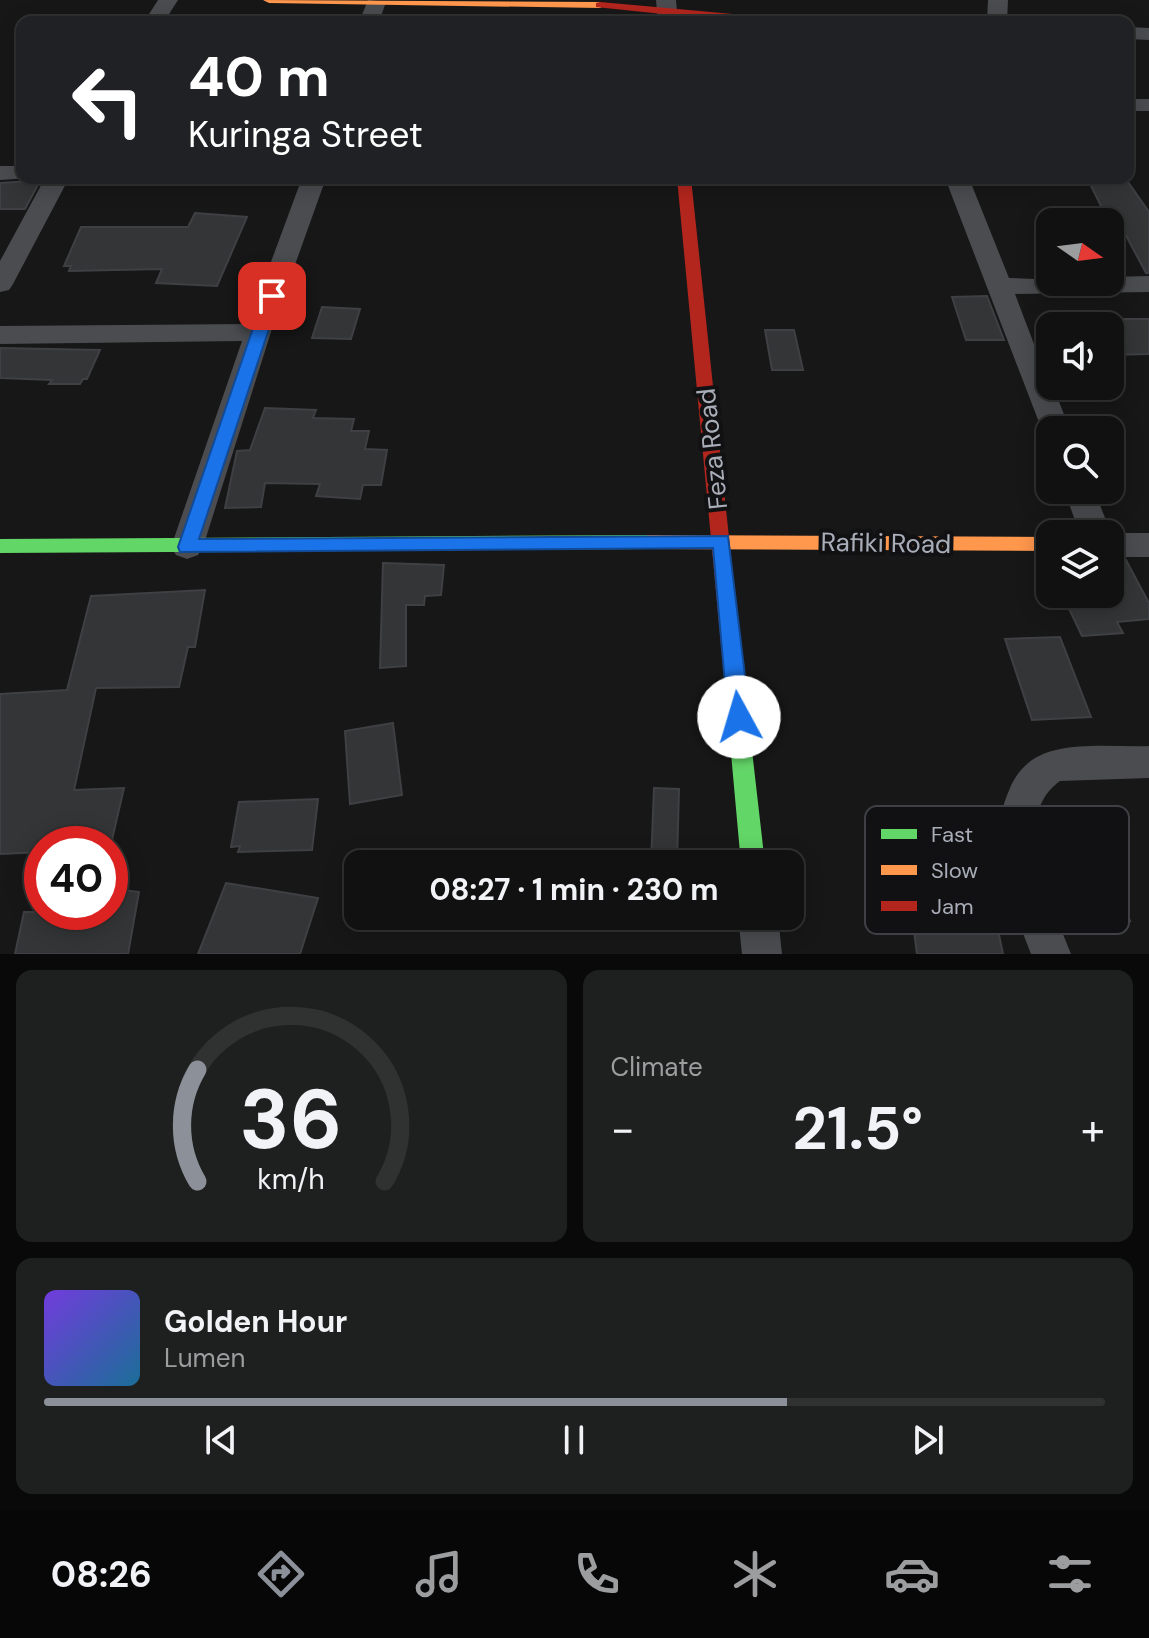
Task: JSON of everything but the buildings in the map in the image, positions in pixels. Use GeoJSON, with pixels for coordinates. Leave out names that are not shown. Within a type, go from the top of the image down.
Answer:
{"type":"FeatureCollection","features":[{"type":"Feature","properties":{"kind":"street"},"geometry":{"type":"LineString","coordinates":[[269,0],[625,5],[715,16]]}},
{"type":"Feature","properties":{"kind":"street"},"geometry":{"type":"LineString","coordinates":[[371,16],[376,2]]}},
{"type":"Feature","properties":{"kind":"street"},"geometry":{"type":"LineString","coordinates":[[0,284],[54,184]]}},
{"type":"Feature","properties":{"kind":"street"},"geometry":{"type":"LineString","coordinates":[[187,547],[258,332],[312,184]]}},
{"type":"Feature","properties":{"kind":"street","name":"Feza Road"},"geometry":{"type":"LineString","coordinates":[[685,184],[752,850]]}},
{"type":"Feature","properties":{"kind":"street"},"geometry":{"type":"LineString","coordinates":[[959,184],[1051,416]]}},
{"type":"Feature","properties":{"kind":"street"},"geometry":{"type":"LineString","coordinates":[[1000,286],[1149,284]]}},
{"type":"Feature","properties":{"kind":"street"},"geometry":{"type":"LineString","coordinates":[[0,335],[258,332]]}},
{"type":"Feature","properties":{"kind":"street","name":"Rafiki Road"},"geometry":{"type":"LineString","coordinates":[[0,546],[722,541],[1036,544]]}},
{"type":"Feature","properties":{"kind":"street"},"geometry":{"type":"LineString","coordinates":[[1124,545],[1149,545]]}},
{"type":"Feature","properties":{"kind":"street"},"geometry":{"type":"LineString","coordinates":[[1018,806],[1031,782],[1054,766],[1149,762]]}},
{"type":"Feature","properties":{"kind":"street"},"geometry":{"type":"LineString","coordinates":[[759,930],[762,954]]}},
{"type":"Feature","properties":{"kind":"street"},"geometry":{"type":"LineString","coordinates":[[1044,934],[1051,954]]}},
{"type":"Feature","properties":{"kind":"traffic: fast"},"geometry":{"type":"LineString","coordinates":[[0,546],[649,542]]}},
{"type":"Feature","properties":{"kind":"traffic: fast"},"geometry":{"type":"LineString","coordinates":[[736,698],[752,850]]}},
{"type":"Feature","properties":{"kind":"traffic: slow"},"geometry":{"type":"LineString","coordinates":[[269,0],[600,5]]}},
{"type":"Feature","properties":{"kind":"traffic: slow"},"geometry":{"type":"LineString","coordinates":[[649,542],[1036,544]]}},
{"type":"Feature","properties":{"kind":"traffic: jam"},"geometry":{"type":"LineString","coordinates":[[600,5],[713,16]]}},
{"type":"Feature","properties":{"kind":"traffic: jam"},"geometry":{"type":"LineString","coordinates":[[685,184],[736,698]]}},
{"type":"Feature","properties":{"kind":"route"},"geometry":{"type":"LineString","coordinates":[[272,296],[187,547],[722,541],[739,717]]}}]}
